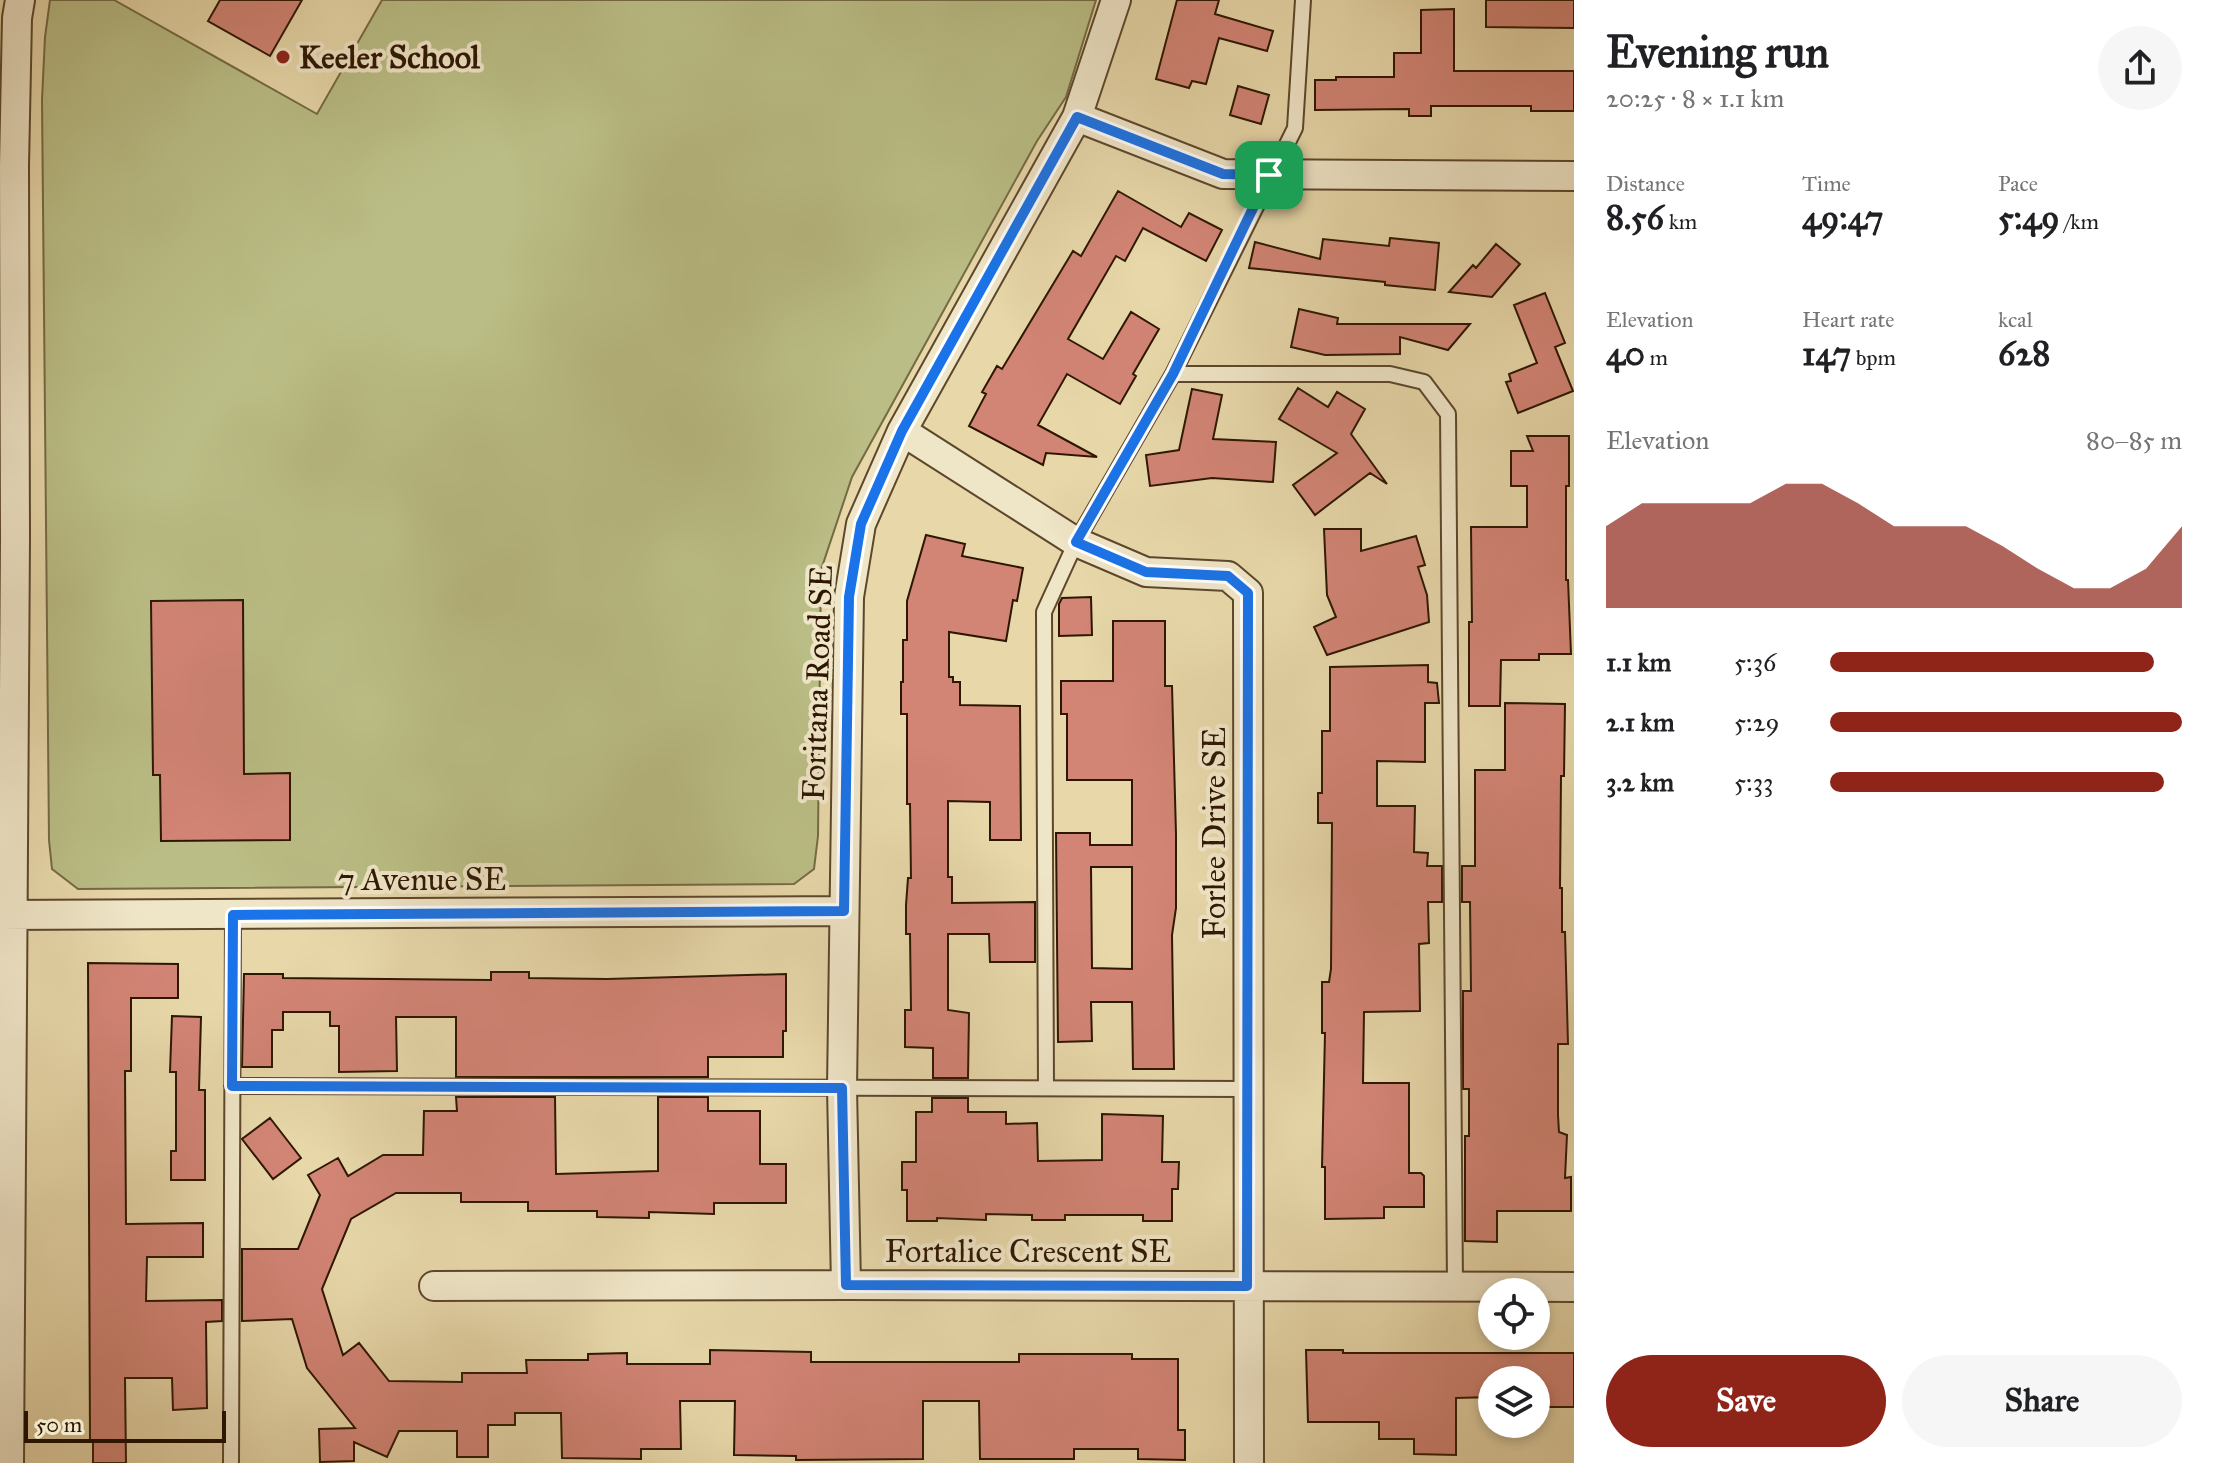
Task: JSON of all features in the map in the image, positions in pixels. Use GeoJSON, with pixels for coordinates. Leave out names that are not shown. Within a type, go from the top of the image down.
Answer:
{"type":"FeatureCollection","features":[{"type":"Feature","properties":{"kind":"street"},"geometry":{"type":"LineString","coordinates":[[9,1463],[5,1282],[7,165],[20,0]]}},
{"type":"Feature","properties":{"kind":"street","name":"Foritana Road SE"},"geometry":{"type":"LineString","coordinates":[[846,1285],[842,1088],[849,597],[861,524],[902,431],[1077,117],[1116,0]]}},
{"type":"Feature","properties":{"kind":"street"},"geometry":{"type":"LineString","coordinates":[[1077,117],[1223,174],[1574,176]]}},
{"type":"Feature","properties":{"kind":"street","name":"Forlee Drive SE"},"geometry":{"type":"LineString","coordinates":[[902,431],[1076,542],[1146,572],[1228,576],[1248,593],[1249,1463]]}},
{"type":"Feature","properties":{"kind":"street","name":"7 Avenue SE"},"geometry":{"type":"LineString","coordinates":[[7,915],[844,911]]}},
{"type":"Feature","properties":{"kind":"street","name":"Fortalice Crescent SE"},"geometry":{"type":"LineString","coordinates":[[434,1286],[1574,1287]]}},
{"type":"Feature","properties":{"kind":"lane"},"geometry":{"type":"LineString","coordinates":[[1046,1088],[1044,612],[1076,542],[1173,374],[1269,175],[1295,128],[1303,0]]}},
{"type":"Feature","properties":{"kind":"lane"},"geometry":{"type":"LineString","coordinates":[[1173,374],[1390,374],[1424,382],[1448,414],[1455,1285]]}},
{"type":"Feature","properties":{"kind":"lane"},"geometry":{"type":"LineString","coordinates":[[231,1463],[233,915]]}},
{"type":"Feature","properties":{"kind":"lane"},"geometry":{"type":"LineString","coordinates":[[232,1086],[1247,1089]]}},
{"type":"Feature","properties":{"kind":"green space"},"geometry":{"type":"Polygon","coordinates":[[[50,0],[114,0],[317,114],[382,0],[1096,0],[1066,97],[1037,141],[852,477],[821,570],[818,836],[814,869],[794,884],[78,889],[52,869],[49,840],[42,100],[50,0]]]}},
{"type":"Feature","properties":{"kind":"building"},"geometry":{"type":"Polygon","coordinates":[[[220,0],[302,0],[270,56],[208,21],[220,0]]]}},
{"type":"Feature","properties":{"kind":"building"},"geometry":{"type":"Polygon","coordinates":[[[1177,0],[1219,0],[1215,14],[1273,31],[1267,51],[1219,38],[1206,84],[1192,81],[1189,88],[1156,79],[1177,0]]]}},
{"type":"Feature","properties":{"kind":"building"},"geometry":{"type":"Polygon","coordinates":[[[1486,0],[1574,0],[1574,28],[1486,27],[1486,0]]]}},
{"type":"Feature","properties":{"kind":"building"},"geometry":{"type":"Polygon","coordinates":[[[1454,9],[1454,71],[1574,71],[1574,111],[1531,111],[1531,106],[1431,106],[1431,116],[1409,116],[1409,109],[1315,110],[1315,80],[1394,77],[1394,53],[1421,53],[1421,10],[1454,9]]]}},
{"type":"Feature","properties":{"kind":"building"},"geometry":{"type":"Polygon","coordinates":[[[1238,86],[1269,95],[1261,124],[1230,115],[1238,86]]]}},
{"type":"Feature","properties":{"kind":"building"},"geometry":{"type":"Polygon","coordinates":[[[1118,191],[1181,227],[1189,213],[1222,230],[1206,261],[1143,228],[1125,261],[1116,256],[1068,339],[1103,359],[1131,312],[1159,329],[1120,404],[1067,374],[1038,425],[1097,457],[1046,453],[1043,465],[969,426],[986,394],[982,392],[997,366],[1002,369],[1073,251],[1081,256],[1118,191]]]}},
{"type":"Feature","properties":{"kind":"building"},"geometry":{"type":"Polygon","coordinates":[[[1390,238],[1439,243],[1435,290],[1249,268],[1255,242],[1320,259],[1323,239],[1389,246],[1390,238]]]}},
{"type":"Feature","properties":{"kind":"building"},"geometry":{"type":"Polygon","coordinates":[[[1496,244],[1520,264],[1492,297],[1449,292],[1473,265],[1476,268],[1496,244]]]}},
{"type":"Feature","properties":{"kind":"building"},"geometry":{"type":"Polygon","coordinates":[[[1545,293],[1565,343],[1555,347],[1573,391],[1518,413],[1506,382],[1511,381],[1509,374],[1537,363],[1514,305],[1545,293]]]}},
{"type":"Feature","properties":{"kind":"building"},"geometry":{"type":"Polygon","coordinates":[[[1299,309],[1338,318],[1337,324],[1470,324],[1448,350],[1400,337],[1400,354],[1325,355],[1291,347],[1299,309]]]}},
{"type":"Feature","properties":{"kind":"building"},"geometry":{"type":"Polygon","coordinates":[[[1298,388],[1328,407],[1337,392],[1365,409],[1351,434],[1387,484],[1370,473],[1315,515],[1293,485],[1337,453],[1279,419],[1298,388]]]}},
{"type":"Feature","properties":{"kind":"building"},"geometry":{"type":"Polygon","coordinates":[[[1192,389],[1222,395],[1213,439],[1276,442],[1273,482],[1212,478],[1150,486],[1146,455],[1179,450],[1192,389]]]}},
{"type":"Feature","properties":{"kind":"building"},"geometry":{"type":"Polygon","coordinates":[[[1527,436],[1569,436],[1566,580],[1571,654],[1539,654],[1539,660],[1501,660],[1500,706],[1469,706],[1471,527],[1527,527],[1527,486],[1511,486],[1511,451],[1533,451],[1527,436]]]}},
{"type":"Feature","properties":{"kind":"building"},"geometry":{"type":"Polygon","coordinates":[[[1324,529],[1361,529],[1361,551],[1416,536],[1425,565],[1418,567],[1427,595],[1429,622],[1327,655],[1314,627],[1336,617],[1327,595],[1324,529]]]}},
{"type":"Feature","properties":{"kind":"building"},"geometry":{"type":"Polygon","coordinates":[[[926,535],[965,544],[962,556],[1023,568],[1017,601],[1013,600],[1006,641],[949,632],[949,677],[953,677],[953,682],[960,682],[960,705],[1020,706],[1021,840],[990,840],[990,802],[948,801],[948,877],[952,877],[952,903],[1035,902],[1035,962],[990,962],[989,934],[948,934],[948,1010],[969,1013],[968,1078],[933,1078],[933,1048],[905,1047],[905,1010],[911,1010],[910,934],[906,934],[906,905],[908,878],[911,878],[907,714],[901,714],[901,682],[903,640],[907,640],[907,601],[926,535]]]}},
{"type":"Feature","properties":{"kind":"building"},"geometry":{"type":"Polygon","coordinates":[[[1091,597],[1092,635],[1059,636],[1059,604],[1062,598],[1091,597]]]}},
{"type":"Feature","properties":{"kind":"building"},"geometry":{"type":"Polygon","coordinates":[[[243,600],[244,774],[290,773],[290,840],[161,841],[160,775],[153,775],[151,601],[243,600]]]}},
{"type":"Feature","properties":{"kind":"building"},"geometry":{"type":"Polygon","coordinates":[[[1113,621],[1165,621],[1165,686],[1172,686],[1176,834],[1176,908],[1172,935],[1174,1069],[1133,1069],[1132,1002],[1091,1002],[1092,1041],[1058,1042],[1056,833],[1090,833],[1090,845],[1132,845],[1132,780],[1067,780],[1067,714],[1061,714],[1061,681],[1113,681],[1113,621]],[[1091,867],[1092,968],[1132,969],[1132,867],[1091,867]]]}},
{"type":"Feature","properties":{"kind":"building"},"geometry":{"type":"Polygon","coordinates":[[[1428,665],[1428,682],[1437,683],[1439,703],[1425,703],[1425,762],[1377,761],[1377,806],[1415,806],[1414,852],[1428,853],[1427,866],[1442,866],[1442,902],[1428,902],[1429,943],[1419,944],[1420,1011],[1364,1012],[1363,1083],[1409,1083],[1409,1173],[1424,1176],[1424,1207],[1384,1207],[1384,1218],[1325,1219],[1322,982],[1329,982],[1331,969],[1332,823],[1318,823],[1318,793],[1322,793],[1322,731],[1330,731],[1330,667],[1428,665]]]}},
{"type":"Feature","properties":{"kind":"building"},"geometry":{"type":"Polygon","coordinates":[[[1505,703],[1565,704],[1560,888],[1562,932],[1565,932],[1568,1044],[1558,1044],[1558,1115],[1559,1132],[1567,1135],[1565,1178],[1571,1177],[1571,1211],[1497,1211],[1497,1242],[1465,1241],[1465,1136],[1469,1136],[1469,1089],[1463,1089],[1463,991],[1471,991],[1470,902],[1462,902],[1462,866],[1475,866],[1475,770],[1505,770],[1505,703]]]}},
{"type":"Feature","properties":{"kind":"building"},"geometry":{"type":"Polygon","coordinates":[[[88,963],[178,964],[178,998],[131,998],[131,1071],[125,1071],[126,1224],[203,1223],[203,1257],[147,1257],[146,1301],[222,1300],[222,1321],[206,1322],[207,1408],[173,1410],[172,1378],[125,1378],[126,1463],[93,1463],[93,1441],[90,1441],[88,963]]]}},
{"type":"Feature","properties":{"kind":"building"},"geometry":{"type":"Polygon","coordinates":[[[491,972],[529,972],[529,978],[607,979],[786,974],[783,1057],[708,1057],[708,1077],[456,1077],[456,1017],[396,1017],[397,1071],[339,1072],[339,1026],[330,1026],[330,1012],[283,1012],[283,1030],[272,1030],[272,1067],[242,1067],[244,974],[283,974],[283,978],[491,980],[491,972]]]}},
{"type":"Feature","properties":{"kind":"building"},"geometry":{"type":"Polygon","coordinates":[[[172,1016],[201,1017],[199,1090],[205,1090],[205,1180],[171,1180],[171,1151],[176,1151],[176,1072],[170,1072],[172,1016]]]}},
{"type":"Feature","properties":{"kind":"building"},"geometry":{"type":"Polygon","coordinates":[[[456,1097],[555,1097],[556,1174],[658,1171],[658,1097],[708,1097],[708,1111],[760,1111],[760,1164],[786,1164],[786,1203],[714,1203],[714,1214],[649,1212],[649,1218],[597,1217],[597,1211],[528,1211],[528,1202],[461,1202],[461,1193],[396,1193],[351,1219],[322,1289],[343,1355],[359,1343],[389,1381],[462,1382],[462,1373],[527,1373],[526,1360],[588,1360],[588,1354],[627,1353],[627,1364],[710,1364],[710,1350],[811,1352],[811,1362],[1019,1362],[1019,1354],[1132,1354],[1132,1359],[1178,1359],[1178,1430],[1185,1430],[1185,1460],[1138,1459],[1138,1449],[1074,1449],[1074,1459],[980,1459],[979,1401],[923,1401],[923,1459],[796,1460],[796,1456],[734,1455],[735,1401],[680,1401],[681,1449],[641,1449],[641,1459],[562,1458],[561,1413],[515,1413],[515,1425],[488,1425],[488,1457],[457,1457],[457,1431],[399,1431],[387,1457],[354,1442],[354,1461],[320,1462],[319,1429],[355,1428],[307,1368],[292,1319],[242,1321],[242,1249],[298,1249],[320,1195],[308,1175],[338,1158],[348,1176],[383,1155],[423,1155],[424,1111],[457,1111],[456,1097]]]}},
{"type":"Feature","properties":{"kind":"building"},"geometry":{"type":"Polygon","coordinates":[[[932,1098],[968,1098],[968,1112],[1006,1112],[1006,1124],[1037,1123],[1038,1161],[1102,1160],[1102,1114],[1163,1116],[1162,1162],[1179,1162],[1178,1189],[1172,1189],[1172,1221],[1143,1221],[1143,1215],[1065,1215],[1065,1220],[1032,1220],[1032,1215],[986,1214],[986,1220],[937,1218],[937,1221],[907,1221],[907,1190],[902,1190],[902,1162],[916,1162],[916,1112],[932,1112],[932,1098]]]}},
{"type":"Feature","properties":{"kind":"building"},"geometry":{"type":"Polygon","coordinates":[[[270,1118],[301,1158],[273,1179],[242,1139],[270,1118]]]}},
{"type":"Feature","properties":{"kind":"building"},"geometry":{"type":"Polygon","coordinates":[[[1306,1350],[1343,1350],[1343,1353],[1574,1353],[1574,1407],[1550,1407],[1550,1366],[1478,1366],[1478,1397],[1456,1398],[1456,1455],[1414,1454],[1414,1439],[1379,1439],[1379,1422],[1308,1422],[1306,1350]]]}},
{"type":"Feature","properties":{"kind":"place","name":"Keeler School"},"geometry":{"type":"Point","coordinates":[283,57]}},
{"type":"Feature","properties":{"kind":"route"},"geometry":{"type":"LineString","coordinates":[[1077,117],[1223,174],[1269,175],[1173,374],[1076,542],[1146,572],[1228,576],[1248,593],[1247,1286],[846,1285],[842,1088],[232,1086],[233,915],[844,911],[849,597],[861,524],[902,431],[1077,117]]}}]}
